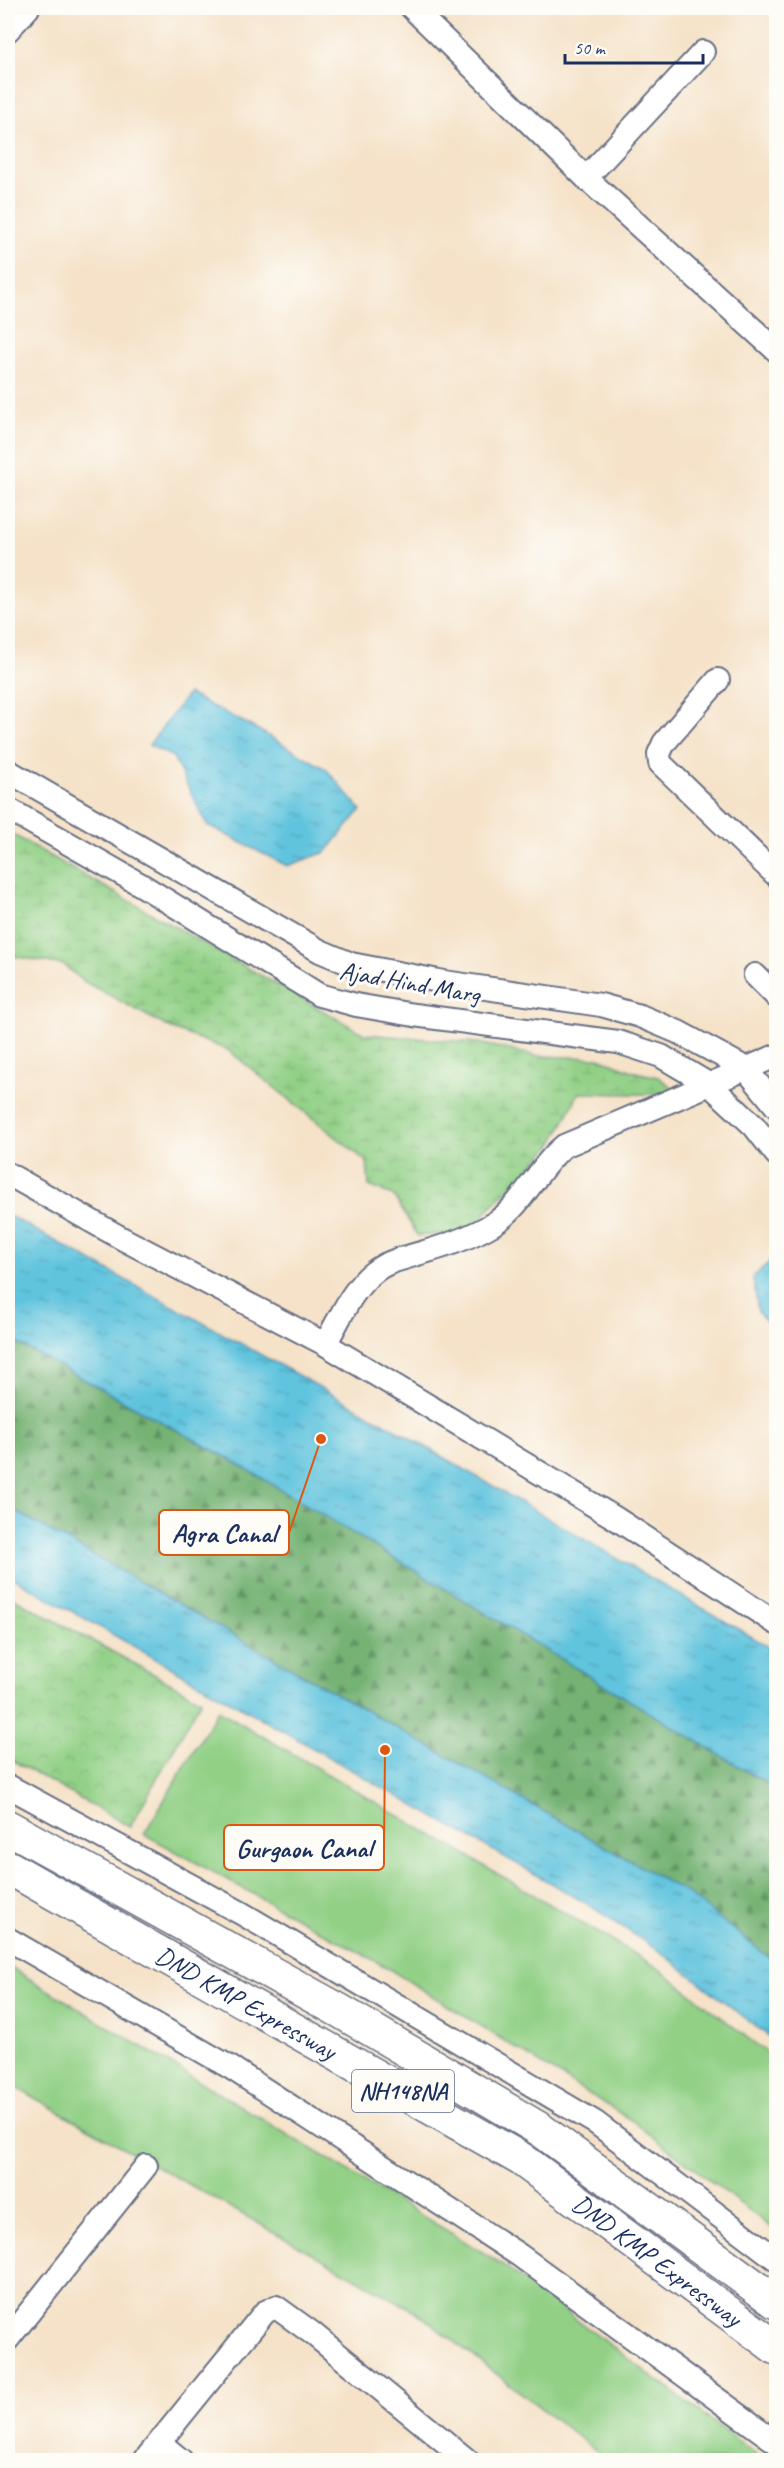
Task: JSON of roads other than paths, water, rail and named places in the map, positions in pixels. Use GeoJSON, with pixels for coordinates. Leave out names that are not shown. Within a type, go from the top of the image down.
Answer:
{"type":"FeatureCollection","features":[{"type":"Feature","properties":{"kind":"highway","name":"DND KMP Expressway"},"geometry":{"type":"LineString","coordinates":[[8,1827],[340,2011],[541,2130],[777,2302]]}},
{"type":"Feature","properties":{"kind":"highway","name":"DND KMP Expressway"},"geometry":{"type":"LineString","coordinates":[[8,1867],[521,2159],[777,2348]]}},
{"type":"Feature","properties":{"kind":"street"},"geometry":{"type":"LineString","coordinates":[[8,30],[28,8]]}},
{"type":"Feature","properties":{"kind":"street"},"geometry":{"type":"LineString","coordinates":[[411,8],[586,178],[777,350]]}},
{"type":"Feature","properties":{"kind":"street"},"geometry":{"type":"LineString","coordinates":[[586,178],[703,52]]}},
{"type":"Feature","properties":{"kind":"street"},"geometry":{"type":"LineString","coordinates":[[718,680],[664,743],[658,754],[660,763],[777,875]]}},
{"type":"Feature","properties":{"kind":"street"},"geometry":{"type":"LineString","coordinates":[[8,771],[330,956],[351,964],[444,982],[601,1005],[640,1016],[678,1032],[745,1068],[777,1106]]}},
{"type":"Feature","properties":{"kind":"street","name":"Ajad Hind Marg"},"geometry":{"type":"LineString","coordinates":[[8,809],[143,886],[319,995],[356,1005],[403,1013],[618,1042],[662,1056],[710,1084],[754,1126],[777,1154]]}},
{"type":"Feature","properties":{"kind":"street"},"geometry":{"type":"LineString","coordinates":[[755,975],[777,996]]}},
{"type":"Feature","properties":{"kind":"street"},"geometry":{"type":"LineString","coordinates":[[325,1344],[359,1287],[372,1272],[386,1264],[458,1242],[494,1224],[506,1214],[552,1156],[564,1146],[777,1056]]}},
{"type":"Feature","properties":{"kind":"street"},"geometry":{"type":"LineString","coordinates":[[8,1174],[123,1239],[325,1344],[615,1518],[777,1623]]}},
{"type":"Feature","properties":{"kind":"street"},"geometry":{"type":"LineString","coordinates":[[8,1786],[241,1913],[596,2123],[777,2259]]}},
{"type":"Feature","properties":{"kind":"street"},"geometry":{"type":"LineString","coordinates":[[8,1939],[233,2069],[509,2249],[777,2442]]}},
{"type":"Feature","properties":{"kind":"street"},"geometry":{"type":"LineString","coordinates":[[8,2339],[146,2166]]}},
{"type":"Feature","properties":{"kind":"street"},"geometry":{"type":"LineString","coordinates":[[145,2460],[265,2312],[276,2307],[312,2333],[467,2460]]}},
{"type":"Feature","properties":{"kind":"street"},"geometry":{"type":"LineString","coordinates":[[159,2443],[181,2460]]}},
{"type":"Feature","properties":{"kind":"water"},"geometry":{"type":"Polygon","coordinates":[[[188,694],[253,727],[326,769],[361,810],[326,852],[287,866],[207,825],[173,757],[149,745],[188,694]]]}},
{"type":"Feature","properties":{"kind":"water"},"geometry":{"type":"Polygon","coordinates":[[[8,1215],[388,1425],[776,1652],[776,1789],[237,1463],[8,1338],[8,1215]]]}},
{"type":"Feature","properties":{"kind":"water"},"geometry":{"type":"Polygon","coordinates":[[[776,1256],[776,1332],[758,1312],[753,1277],[776,1256]]]}},
{"type":"Feature","properties":{"kind":"water"},"geometry":{"type":"Polygon","coordinates":[[[8,1507],[687,1893],[776,1963],[776,2042],[662,1953],[591,1906],[8,1575],[8,1507]]]}},
{"type":"Feature","properties":{"kind":"place","name":"Agra Canal"},"geometry":{"type":"Point","coordinates":[321,1439]}},
{"type":"Feature","properties":{"kind":"place","name":"Gurgaon Canal"},"geometry":{"type":"Point","coordinates":[385,1750]}}]}
